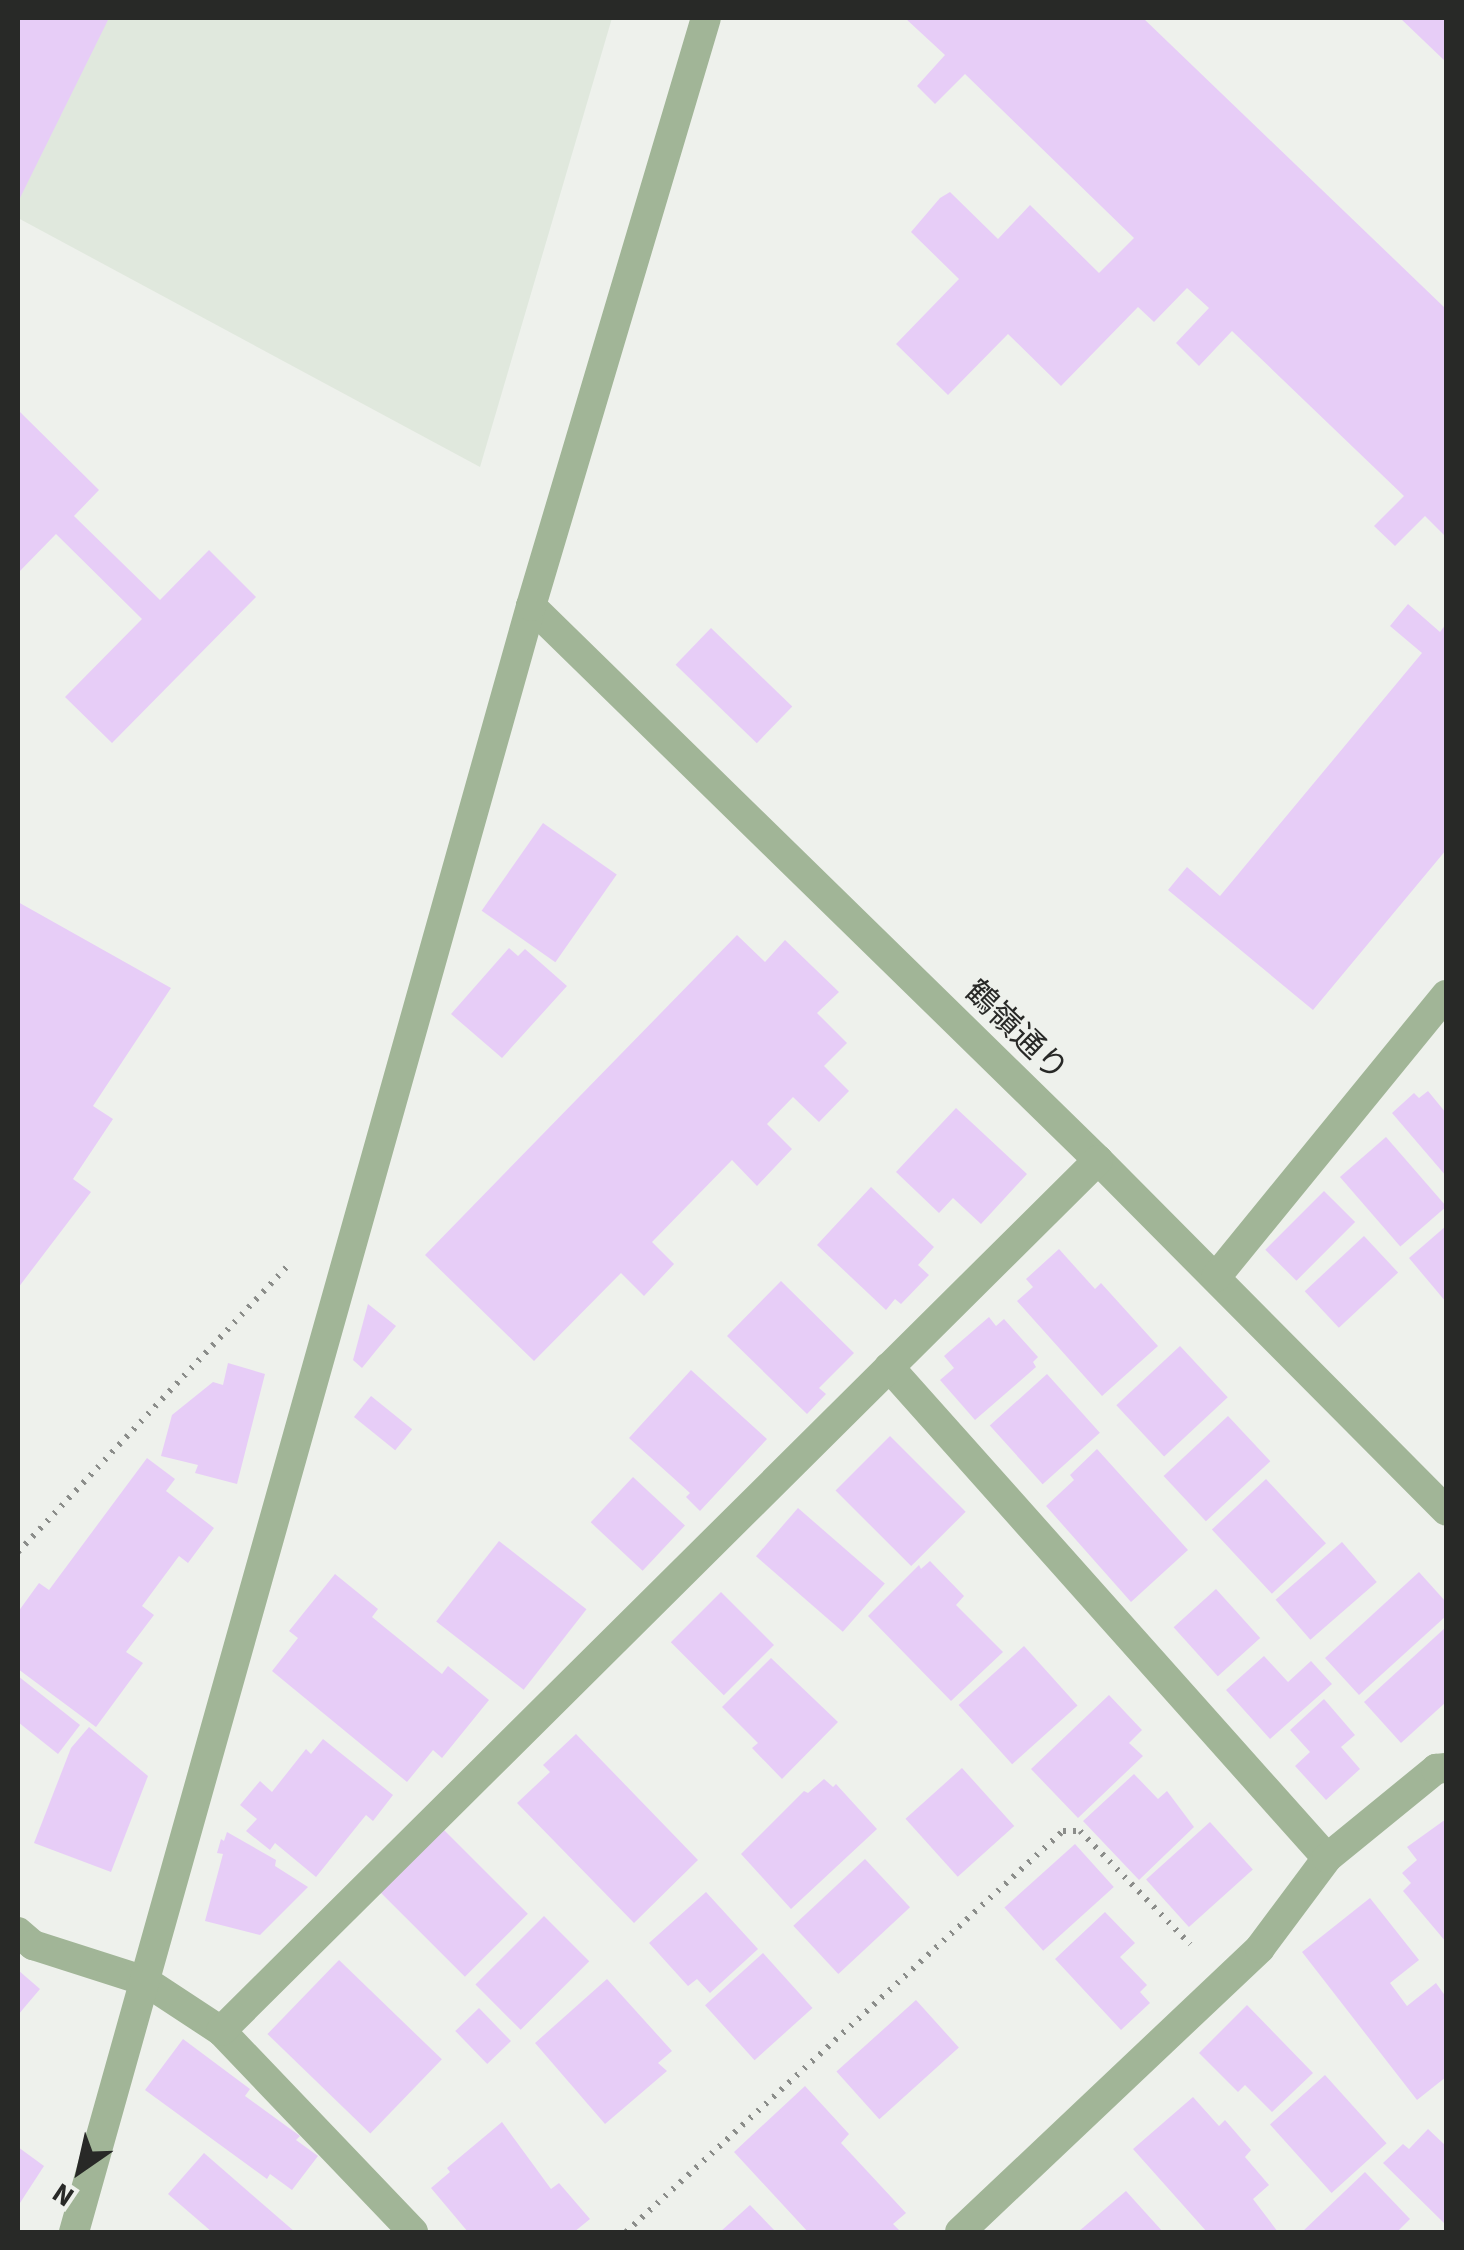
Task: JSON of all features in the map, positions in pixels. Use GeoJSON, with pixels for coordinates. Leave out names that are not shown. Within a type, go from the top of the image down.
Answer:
{"type":"FeatureCollection","features":[{"type":"Feature","properties":{"kind":"street"},"geometry":{"type":"LineString","coordinates":[[74,2232],[531,606],[706,18]]}},
{"type":"Feature","properties":{"kind":"street","name":"鶴嶺通り"},"geometry":{"type":"LineString","coordinates":[[531,606],[1098,1160],[1446,1511]]}},
{"type":"Feature","properties":{"kind":"street"},"geometry":{"type":"LineString","coordinates":[[1216,1277],[1446,995]]}},
{"type":"Feature","properties":{"kind":"street"},"geometry":{"type":"LineString","coordinates":[[221,2031],[1098,1160]]}},
{"type":"Feature","properties":{"kind":"street"},"geometry":{"type":"LineString","coordinates":[[889,1367],[1327,1858]]}},
{"type":"Feature","properties":{"kind":"street"},"geometry":{"type":"LineString","coordinates":[[960,2232],[1260,1948],[1327,1858],[1436,1769],[1446,1768]]}},
{"type":"Feature","properties":{"kind":"street"},"geometry":{"type":"LineString","coordinates":[[18,1932],[33,1945],[145,1981],[221,2031],[414,2232]]}},
{"type":"Feature","properties":{"kind":"path"},"geometry":{"type":"LineString","coordinates":[[18,1552],[301,1252],[360,1213]]}},
{"type":"Feature","properties":{"kind":"path"},"geometry":{"type":"LineString","coordinates":[[626,2232],[1062,1832],[1080,1831],[1182,1938],[1231,1975]]}},
{"type":"Feature","properties":{"kind":"shaded area"},"geometry":{"type":"Polygon","coordinates":[[[18,18],[612,18],[480,467],[18,218],[18,18]]]}},
{"type":"Feature","properties":{"kind":"building"},"geometry":{"type":"Polygon","coordinates":[[[18,18],[109,18],[18,202],[18,18]]]}},
{"type":"Feature","properties":{"kind":"building"},"geometry":{"type":"Polygon","coordinates":[[[905,18],[1143,18],[1446,309],[1446,537],[1425,516],[1395,546],[1374,526],[1404,496],[1232,331],[1199,366],[1176,343],[1209,308],[1187,288],[1154,322],[1138,307],[1061,386],[1008,334],[948,395],[896,344],[959,279],[911,232],[940,198],[950,192],[998,239],[1030,205],[1099,273],[1134,238],[965,74],[935,104],[917,86],[945,55],[905,18]]]}},
{"type":"Feature","properties":{"kind":"building"},"geometry":{"type":"Polygon","coordinates":[[[1400,18],[1446,18],[1446,62],[1400,18]]]}},
{"type":"Feature","properties":{"kind":"building"},"geometry":{"type":"Polygon","coordinates":[[[18,410],[99,490],[74,516],[160,600],[209,550],[256,597],[112,743],[65,697],[142,619],[56,534],[18,573],[18,410]]]}},
{"type":"Feature","properties":{"kind":"building"},"geometry":{"type":"Polygon","coordinates":[[[1408,604],[1440,632],[1446,624],[1446,850],[1313,1010],[1168,890],[1187,867],[1220,896],[1422,653],[1390,626],[1408,604]]]}},
{"type":"Feature","properties":{"kind":"building"},"geometry":{"type":"Polygon","coordinates":[[[711,628],[792,706],[757,743],[676,665],[711,628]]]}},
{"type":"Feature","properties":{"kind":"building"},"geometry":{"type":"Polygon","coordinates":[[[543,823],[617,875],[555,962],[482,911],[543,823]]]}},
{"type":"Feature","properties":{"kind":"building"},"geometry":{"type":"Polygon","coordinates":[[[18,902],[171,988],[93,1106],[113,1119],[73,1179],[91,1192],[18,1288],[18,902]]]}},
{"type":"Feature","properties":{"kind":"building"},"geometry":{"type":"Polygon","coordinates":[[[737,935],[765,962],[785,940],[839,992],[817,1013],[847,1043],[824,1066],[849,1091],[819,1122],[793,1097],[767,1124],[792,1149],[757,1186],[732,1160],[652,1242],[674,1264],[644,1296],[621,1273],[534,1361],[425,1255],[737,935]]]}},
{"type":"Feature","properties":{"kind":"building"},"geometry":{"type":"Polygon","coordinates":[[[509,948],[518,956],[525,949],[567,986],[502,1058],[451,1014],[509,948]]]}},
{"type":"Feature","properties":{"kind":"building"},"geometry":{"type":"Polygon","coordinates":[[[1428,1091],[1446,1113],[1446,1176],[1392,1113],[1414,1093],[1419,1098],[1428,1091]]]}},
{"type":"Feature","properties":{"kind":"building"},"geometry":{"type":"Polygon","coordinates":[[[956,1108],[1027,1174],[981,1224],[953,1198],[939,1213],[896,1172],[956,1108]]]}},
{"type":"Feature","properties":{"kind":"building"},"geometry":{"type":"Polygon","coordinates":[[[1386,1137],[1446,1206],[1400,1246],[1340,1177],[1386,1137]]]}},
{"type":"Feature","properties":{"kind":"building"},"geometry":{"type":"Polygon","coordinates":[[[871,1187],[934,1247],[918,1265],[929,1275],[901,1304],[895,1299],[886,1310],[817,1245],[871,1187]]]}},
{"type":"Feature","properties":{"kind":"building"},"geometry":{"type":"Polygon","coordinates":[[[1324,1191],[1355,1222],[1296,1281],[1265,1250],[1324,1191]]]}},
{"type":"Feature","properties":{"kind":"building"},"geometry":{"type":"Polygon","coordinates":[[[1446,1226],[1446,1302],[1409,1258],[1446,1226]]]}},
{"type":"Feature","properties":{"kind":"building"},"geometry":{"type":"Polygon","coordinates":[[[1364,1236],[1398,1273],[1339,1328],[1305,1291],[1364,1236]]]}},
{"type":"Feature","properties":{"kind":"building"},"geometry":{"type":"Polygon","coordinates":[[[1059,1249],[1095,1289],[1101,1283],[1158,1346],[1102,1396],[1017,1301],[1033,1287],[1026,1279],[1059,1249]]]}},
{"type":"Feature","properties":{"kind":"building"},"geometry":{"type":"Polygon","coordinates":[[[781,1281],[854,1353],[819,1388],[826,1394],[807,1414],[727,1336],[781,1281]]]}},
{"type":"Feature","properties":{"kind":"building"},"geometry":{"type":"Polygon","coordinates":[[[368,1304],[396,1326],[362,1368],[353,1360],[368,1304]]]}},
{"type":"Feature","properties":{"kind":"building"},"geometry":{"type":"Polygon","coordinates":[[[989,1317],[996,1326],[1004,1319],[1038,1357],[1033,1362],[1036,1367],[975,1420],[940,1380],[954,1368],[944,1356],[989,1317]]]}},
{"type":"Feature","properties":{"kind":"building"},"geometry":{"type":"Polygon","coordinates":[[[1180,1346],[1228,1397],[1164,1457],[1116,1405],[1180,1346]]]}},
{"type":"Feature","properties":{"kind":"building"},"geometry":{"type":"Polygon","coordinates":[[[228,1363],[265,1374],[237,1484],[195,1473],[198,1465],[161,1456],[172,1415],[213,1382],[223,1385],[228,1363]]]}},
{"type":"Feature","properties":{"kind":"building"},"geometry":{"type":"Polygon","coordinates":[[[691,1370],[767,1439],[700,1511],[686,1497],[690,1493],[629,1438],[691,1370]]]}},
{"type":"Feature","properties":{"kind":"building"},"geometry":{"type":"Polygon","coordinates":[[[1047,1374],[1100,1433],[1043,1484],[990,1426],[1047,1374]]]}},
{"type":"Feature","properties":{"kind":"building"},"geometry":{"type":"Polygon","coordinates":[[[371,1396],[412,1429],[395,1450],[354,1417],[371,1396]]]}},
{"type":"Feature","properties":{"kind":"building"},"geometry":{"type":"Polygon","coordinates":[[[1228,1416],[1270,1461],[1206,1521],[1164,1476],[1228,1416]]]}},
{"type":"Feature","properties":{"kind":"building"},"geometry":{"type":"Polygon","coordinates":[[[890,1436],[966,1512],[911,1566],[836,1490],[890,1436]]]}},
{"type":"Feature","properties":{"kind":"building"},"geometry":{"type":"Polygon","coordinates":[[[1097,1449],[1188,1550],[1131,1602],[1046,1506],[1074,1480],[1070,1475],[1097,1449]]]}},
{"type":"Feature","properties":{"kind":"building"},"geometry":{"type":"Polygon","coordinates":[[[147,1458],[175,1479],[166,1491],[214,1528],[188,1563],[179,1556],[142,1606],[154,1615],[126,1652],[143,1663],[96,1727],[18,1669],[18,1612],[39,1583],[49,1590],[147,1458]]]}},
{"type":"Feature","properties":{"kind":"building"},"geometry":{"type":"Polygon","coordinates":[[[633,1477],[685,1525],[643,1571],[591,1522],[633,1477]]]}},
{"type":"Feature","properties":{"kind":"building"},"geometry":{"type":"Polygon","coordinates":[[[1266,1479],[1326,1543],[1272,1594],[1212,1529],[1266,1479]]]}},
{"type":"Feature","properties":{"kind":"building"},"geometry":{"type":"Polygon","coordinates":[[[798,1508],[885,1583],[843,1632],[756,1556],[798,1508]]]}},
{"type":"Feature","properties":{"kind":"building"},"geometry":{"type":"Polygon","coordinates":[[[499,1541],[586,1609],[524,1690],[436,1621],[499,1541]]]}},
{"type":"Feature","properties":{"kind":"building"},"geometry":{"type":"Polygon","coordinates":[[[1342,1542],[1377,1582],[1310,1640],[1276,1600],[1342,1542]]]}},
{"type":"Feature","properties":{"kind":"building"},"geometry":{"type":"Polygon","coordinates":[[[930,1561],[964,1596],[956,1605],[1003,1652],[951,1701],[868,1616],[919,1565],[921,1569],[930,1561]]]}},
{"type":"Feature","properties":{"kind":"building"},"geometry":{"type":"Polygon","coordinates":[[[1419,1572],[1446,1602],[1446,1616],[1359,1695],[1325,1658],[1419,1572]]]}},
{"type":"Feature","properties":{"kind":"building"},"geometry":{"type":"Polygon","coordinates":[[[335,1574],[378,1609],[372,1617],[442,1674],[448,1666],[489,1700],[442,1758],[433,1750],[407,1782],[272,1671],[298,1638],[289,1631],[335,1574]]]}},
{"type":"Feature","properties":{"kind":"building"},"geometry":{"type":"Polygon","coordinates":[[[1216,1589],[1260,1638],[1218,1676],[1174,1627],[1216,1589]]]}},
{"type":"Feature","properties":{"kind":"building"},"geometry":{"type":"Polygon","coordinates":[[[721,1592],[774,1645],[724,1695],[671,1642],[721,1592]]]}},
{"type":"Feature","properties":{"kind":"building"},"geometry":{"type":"Polygon","coordinates":[[[1446,1627],[1446,1702],[1401,1743],[1364,1702],[1446,1627]]]}},
{"type":"Feature","properties":{"kind":"building"},"geometry":{"type":"Polygon","coordinates":[[[1024,1646],[1078,1705],[1012,1764],[959,1705],[1024,1646]]]}},
{"type":"Feature","properties":{"kind":"building"},"geometry":{"type":"Polygon","coordinates":[[[1264,1656],[1288,1682],[1311,1661],[1332,1684],[1270,1739],[1226,1690],[1264,1656]]]}},
{"type":"Feature","properties":{"kind":"building"},"geometry":{"type":"Polygon","coordinates":[[[771,1658],[838,1722],[782,1779],[752,1748],[758,1743],[722,1707],[771,1658]]]}},
{"type":"Feature","properties":{"kind":"building"},"geometry":{"type":"Polygon","coordinates":[[[18,1676],[80,1725],[58,1754],[18,1722],[18,1676]]]}},
{"type":"Feature","properties":{"kind":"building"},"geometry":{"type":"Polygon","coordinates":[[[1109,1695],[1142,1730],[1129,1743],[1143,1756],[1078,1818],[1031,1769],[1109,1695]]]}},
{"type":"Feature","properties":{"kind":"building"},"geometry":{"type":"Polygon","coordinates":[[[1324,1699],[1355,1735],[1341,1747],[1360,1769],[1326,1800],[1295,1766],[1310,1752],[1290,1730],[1324,1699]]]}},
{"type":"Feature","properties":{"kind":"building"},"geometry":{"type":"Polygon","coordinates":[[[89,1727],[148,1776],[111,1872],[34,1843],[71,1748],[89,1727]]]}},
{"type":"Feature","properties":{"kind":"building"},"geometry":{"type":"Polygon","coordinates":[[[576,1734],[698,1860],[634,1923],[517,1803],[550,1772],[543,1765],[576,1734]]]}},
{"type":"Feature","properties":{"kind":"building"},"geometry":{"type":"Polygon","coordinates":[[[323,1739],[393,1795],[373,1821],[366,1815],[316,1877],[275,1843],[270,1850],[246,1831],[257,1819],[240,1805],[260,1781],[272,1792],[306,1749],[311,1754],[323,1739]]]}},
{"type":"Feature","properties":{"kind":"building"},"geometry":{"type":"Polygon","coordinates":[[[962,1768],[1014,1826],[958,1877],[906,1819],[962,1768]]]}},
{"type":"Feature","properties":{"kind":"building"},"geometry":{"type":"Polygon","coordinates":[[[1134,1774],[1158,1799],[1167,1791],[1194,1827],[1139,1880],[1083,1821],[1134,1774]]]}},
{"type":"Feature","properties":{"kind":"building"},"geometry":{"type":"Polygon","coordinates":[[[824,1779],[833,1787],[836,1784],[877,1829],[791,1909],[741,1854],[804,1791],[808,1793],[824,1779]]]}},
{"type":"Feature","properties":{"kind":"building"},"geometry":{"type":"Polygon","coordinates":[[[1446,1819],[1446,1942],[1403,1891],[1411,1883],[1402,1873],[1417,1860],[1407,1847],[1446,1819]]]}},
{"type":"Feature","properties":{"kind":"building"},"geometry":{"type":"Polygon","coordinates":[[[1210,1822],[1253,1870],[1189,1927],[1146,1880],[1210,1822]]]}},
{"type":"Feature","properties":{"kind":"building"},"geometry":{"type":"Polygon","coordinates":[[[443,1829],[528,1914],[465,1977],[380,1892],[443,1829]]]}},
{"type":"Feature","properties":{"kind":"building"},"geometry":{"type":"Polygon","coordinates":[[[227,1832],[276,1860],[275,1866],[308,1887],[260,1935],[205,1921],[223,1854],[217,1853],[227,1832]]]}},
{"type":"Feature","properties":{"kind":"building"},"geometry":{"type":"Polygon","coordinates":[[[1075,1844],[1114,1887],[1043,1951],[1004,1908],[1075,1844]]]}},
{"type":"Feature","properties":{"kind":"building"},"geometry":{"type":"Polygon","coordinates":[[[865,1859],[910,1907],[838,1974],[793,1926],[865,1859]]]}},
{"type":"Feature","properties":{"kind":"building"},"geometry":{"type":"Polygon","coordinates":[[[706,1892],[758,1949],[710,1993],[697,1979],[688,1986],[649,1943],[706,1892]]]}},
{"type":"Feature","properties":{"kind":"building"},"geometry":{"type":"Polygon","coordinates":[[[1370,1898],[1419,1960],[1390,1983],[1407,2006],[1436,1983],[1446,1997],[1446,2077],[1417,2100],[1302,1952],[1370,1898]]]}},
{"type":"Feature","properties":{"kind":"building"},"geometry":{"type":"Polygon","coordinates":[[[1105,1912],[1135,1943],[1120,1957],[1147,1985],[1140,1992],[1150,2003],[1121,2030],[1055,1959],[1105,1912]]]}},
{"type":"Feature","properties":{"kind":"building"},"geometry":{"type":"Polygon","coordinates":[[[544,1916],[589,1961],[521,2030],[475,1985],[544,1916]]]}},
{"type":"Feature","properties":{"kind":"building"},"geometry":{"type":"Polygon","coordinates":[[[763,1953],[813,2008],[755,2060],[705,2005],[763,1953]]]}},
{"type":"Feature","properties":{"kind":"building"},"geometry":{"type":"Polygon","coordinates":[[[339,1960],[442,2059],[370,2133],[267,2034],[339,1960]]]}},
{"type":"Feature","properties":{"kind":"building"},"geometry":{"type":"Polygon","coordinates":[[[18,1970],[40,1989],[18,2015],[18,1970]]]}},
{"type":"Feature","properties":{"kind":"building"},"geometry":{"type":"Polygon","coordinates":[[[607,1979],[672,2051],[658,2063],[667,2071],[605,2124],[535,2043],[607,1979]]]}},
{"type":"Feature","properties":{"kind":"building"},"geometry":{"type":"Polygon","coordinates":[[[916,2000],[959,2048],[879,2119],[836,2072],[916,2000]]]}},
{"type":"Feature","properties":{"kind":"building"},"geometry":{"type":"Polygon","coordinates":[[[1247,2005],[1313,2073],[1272,2112],[1245,2085],[1238,2092],[1199,2053],[1247,2005]]]}},
{"type":"Feature","properties":{"kind":"building"},"geometry":{"type":"Polygon","coordinates":[[[479,2008],[511,2041],[487,2064],[455,2031],[479,2008]]]}},
{"type":"Feature","properties":{"kind":"building"},"geometry":{"type":"Polygon","coordinates":[[[183,2039],[250,2089],[245,2096],[300,2136],[296,2140],[318,2156],[292,2190],[270,2174],[267,2179],[145,2090],[183,2039]]]}},
{"type":"Feature","properties":{"kind":"building"},"geometry":{"type":"Polygon","coordinates":[[[1325,2075],[1387,2143],[1332,2193],[1270,2125],[1325,2075]]]}},
{"type":"Feature","properties":{"kind":"building"},"geometry":{"type":"Polygon","coordinates":[[[805,2086],[849,2134],[841,2143],[906,2213],[893,2224],[901,2232],[808,2232],[734,2152],[805,2086]]]}},
{"type":"Feature","properties":{"kind":"building"},"geometry":{"type":"Polygon","coordinates":[[[1193,2097],[1219,2126],[1225,2120],[1251,2150],[1245,2157],[1269,2185],[1253,2199],[1278,2232],[1207,2232],[1133,2149],[1193,2097]]]}},
{"type":"Feature","properties":{"kind":"building"},"geometry":{"type":"Polygon","coordinates":[[[502,2122],[551,2189],[559,2183],[590,2219],[574,2232],[468,2232],[431,2188],[450,2172],[447,2168],[502,2122]]]}},
{"type":"Feature","properties":{"kind":"building"},"geometry":{"type":"Polygon","coordinates":[[[1428,2129],[1446,2146],[1446,2225],[1383,2163],[1403,2144],[1409,2149],[1428,2129]]]}},
{"type":"Feature","properties":{"kind":"building"},"geometry":{"type":"Polygon","coordinates":[[[18,2147],[44,2166],[18,2206],[18,2147]]]}},
{"type":"Feature","properties":{"kind":"building"},"geometry":{"type":"Polygon","coordinates":[[[204,2153],[295,2232],[212,2232],[168,2194],[204,2153]]]}},
{"type":"Feature","properties":{"kind":"building"},"geometry":{"type":"Polygon","coordinates":[[[1365,2172],[1410,2219],[1397,2232],[1302,2232],[1365,2172]]]}},
{"type":"Feature","properties":{"kind":"building"},"geometry":{"type":"Polygon","coordinates":[[[1126,2191],[1163,2232],[1078,2232],[1126,2191]]]}},
{"type":"Feature","properties":{"kind":"building"},"geometry":{"type":"Polygon","coordinates":[[[750,2205],[776,2232],[720,2232],[750,2205]]]}}]}
